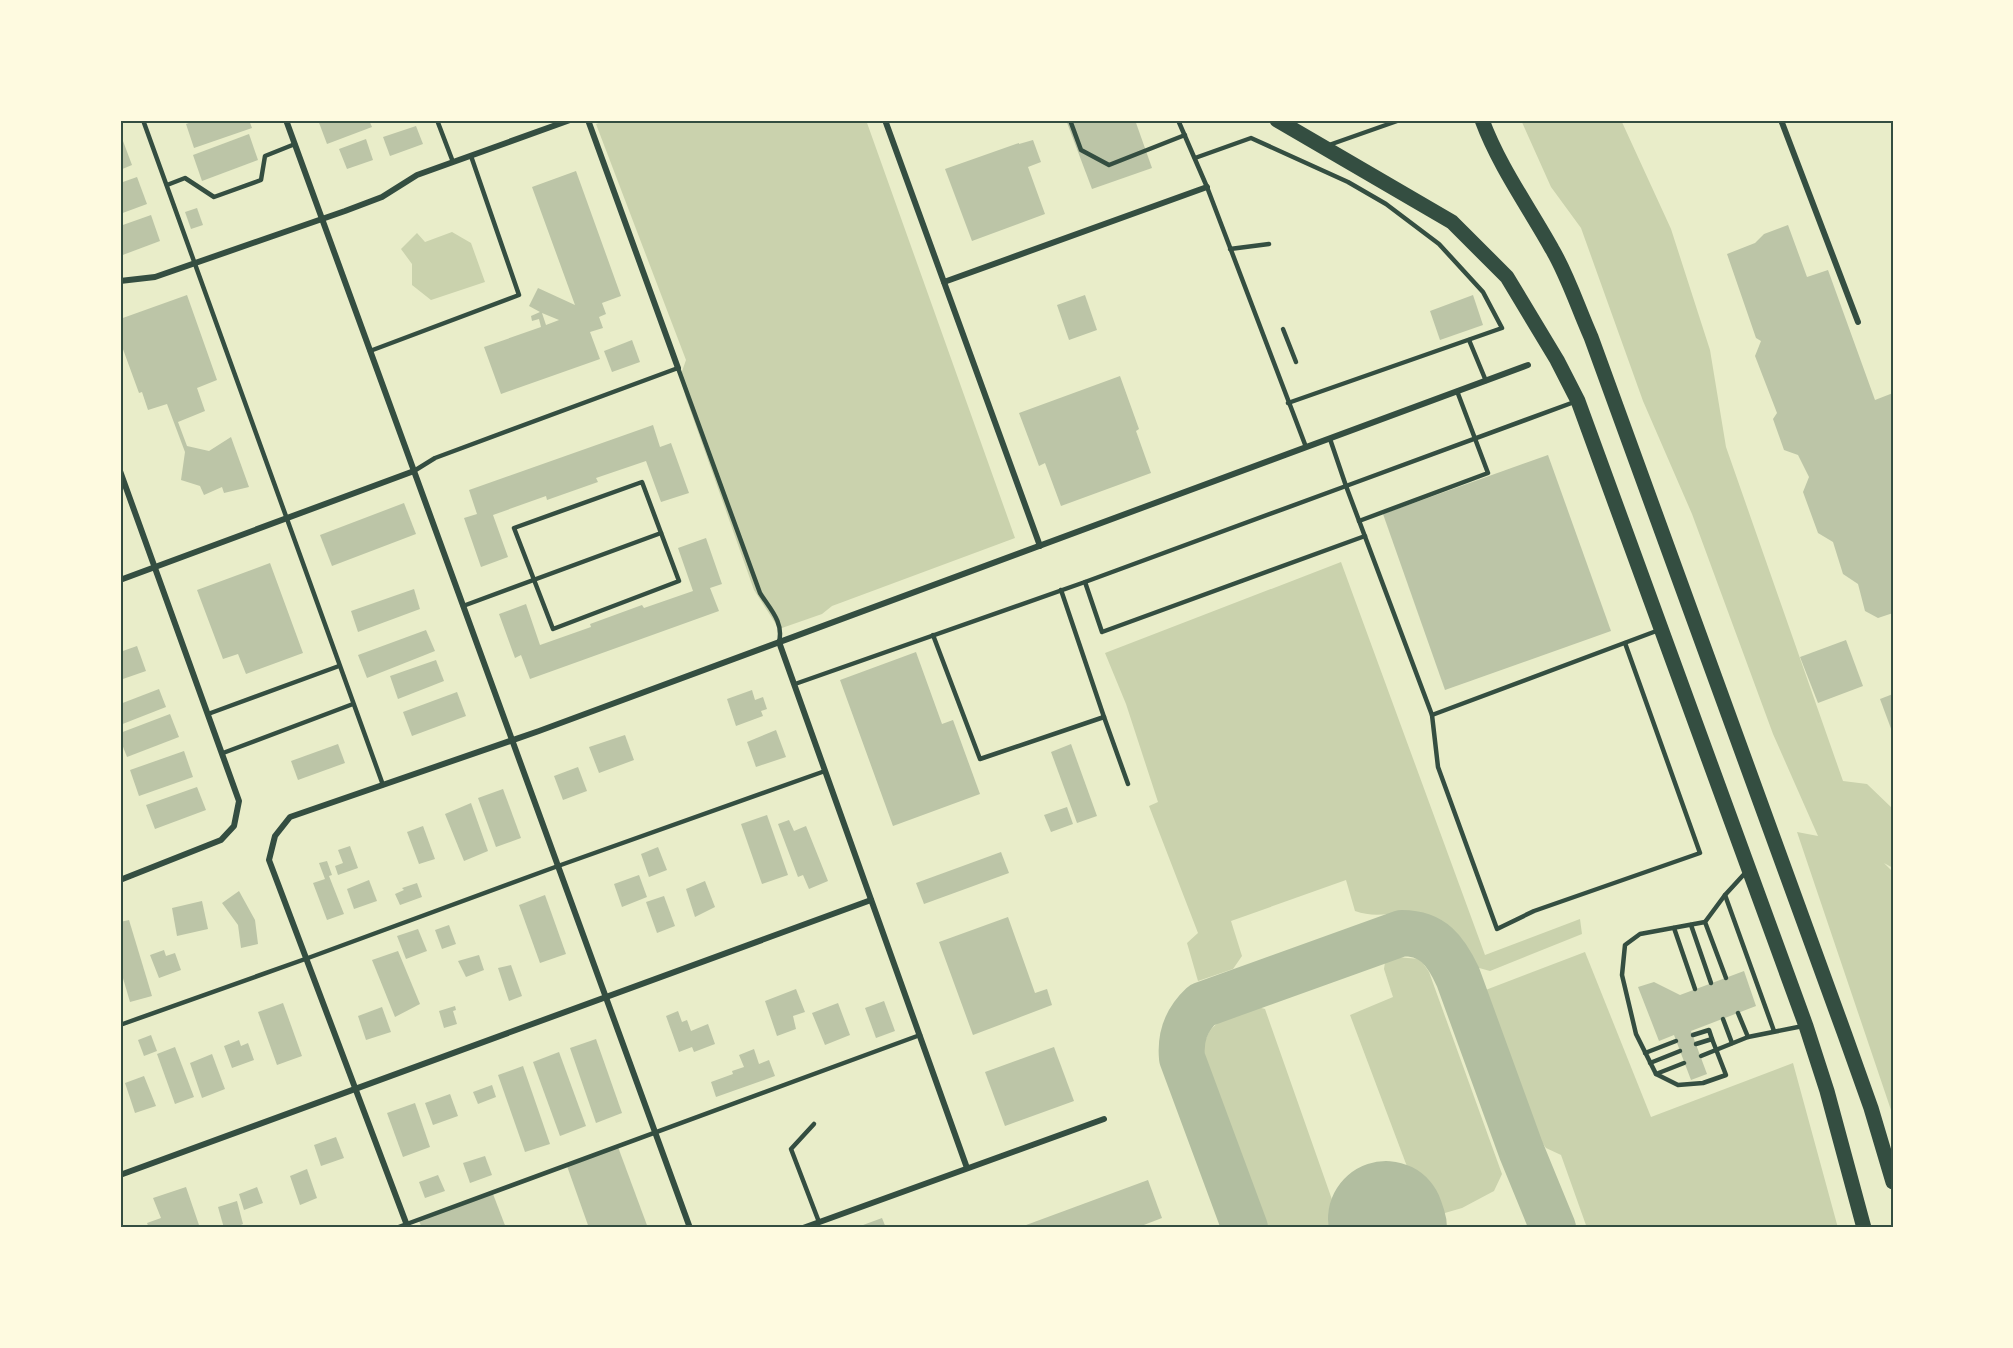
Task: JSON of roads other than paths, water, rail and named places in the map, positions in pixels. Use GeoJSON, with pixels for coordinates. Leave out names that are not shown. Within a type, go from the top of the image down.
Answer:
{"type":"FeatureCollection","features":[{"type":"Feature","properties":{"kind":"highway"},"geometry":{"type":"LineString","coordinates":[[1277,120],[1452,222],[1507,277],[1557,360],[1578,401],[1806,1026],[1825,1085],[1864,1228]]}},
{"type":"Feature","properties":{"kind":"highway"},"geometry":{"type":"LineString","coordinates":[[1482,120],[1489,139],[1553,251],[1591,337],[1845,1035],[1893,1182]]}},
{"type":"Feature","properties":{"kind":"street"},"geometry":{"type":"LineString","coordinates":[[286,120],[690,1228]]}},
{"type":"Feature","properties":{"kind":"street"},"geometry":{"type":"LineString","coordinates":[[120,281],[155,277],[382,197],[417,175],[570,120]]}},
{"type":"Feature","properties":{"kind":"street"},"geometry":{"type":"LineString","coordinates":[[588,120],[678,368]]}},
{"type":"Feature","properties":{"kind":"street"},"geometry":{"type":"LineString","coordinates":[[885,120],[1040,546]]}},
{"type":"Feature","properties":{"kind":"street"},"geometry":{"type":"LineString","coordinates":[[1781,120],[1858,322]]}},
{"type":"Feature","properties":{"kind":"street"},"geometry":{"type":"LineString","coordinates":[[944,282],[1207,188]]}},
{"type":"Feature","properties":{"kind":"street"},"geometry":{"type":"LineString","coordinates":[[407,1226],[308,958],[269,860],[275,836],[290,817],[512,740],[1528,365]]}},
{"type":"Feature","properties":{"kind":"street"},"geometry":{"type":"LineString","coordinates":[[120,471],[239,801],[234,826],[221,840],[120,880]]}},
{"type":"Feature","properties":{"kind":"street"},"geometry":{"type":"LineString","coordinates":[[120,579],[414,471]]}},
{"type":"Feature","properties":{"kind":"street"},"geometry":{"type":"LineString","coordinates":[[779,642],[968,1168]]}},
{"type":"Feature","properties":{"kind":"street"},"geometry":{"type":"LineString","coordinates":[[120,1175],[872,900]]}},
{"type":"Feature","properties":{"kind":"street"},"geometry":{"type":"LineString","coordinates":[[803,1228],[1104,1119]]}},
{"type":"Feature","properties":{"kind":"lane"},"geometry":{"type":"LineString","coordinates":[[142,120],[382,785]]}},
{"type":"Feature","properties":{"kind":"lane"},"geometry":{"type":"LineString","coordinates":[[437,120],[453,162]]}},
{"type":"Feature","properties":{"kind":"lane"},"geometry":{"type":"LineString","coordinates":[[1070,120],[1081,150],[1109,165],[1185,135]]}},
{"type":"Feature","properties":{"kind":"lane"},"geometry":{"type":"LineString","coordinates":[[1178,120],[1196,158],[1306,447]]}},
{"type":"Feature","properties":{"kind":"lane"},"geometry":{"type":"LineString","coordinates":[[1325,147],[1400,120]]}},
{"type":"Feature","properties":{"kind":"lane"},"geometry":{"type":"LineString","coordinates":[[1196,158],[1251,138],[1348,182],[1386,204],[1439,244],[1484,292],[1502,328],[1288,403]]}},
{"type":"Feature","properties":{"kind":"lane"},"geometry":{"type":"LineString","coordinates":[[166,185],[185,178],[214,197],[261,180],[265,156],[295,144]]}},
{"type":"Feature","properties":{"kind":"lane"},"geometry":{"type":"LineString","coordinates":[[370,351],[519,295],[471,156]]}},
{"type":"Feature","properties":{"kind":"lane"},"geometry":{"type":"LineString","coordinates":[[1230,249],[1269,244]]}},
{"type":"Feature","properties":{"kind":"lane"},"geometry":{"type":"LineString","coordinates":[[1283,329],[1296,362]]}},
{"type":"Feature","properties":{"kind":"lane"},"geometry":{"type":"LineString","coordinates":[[1469,340],[1485,381]]}},
{"type":"Feature","properties":{"kind":"lane"},"geometry":{"type":"LineString","coordinates":[[414,471],[435,458],[678,368],[760,593],[775,614],[782,630],[779,642]]}},
{"type":"Feature","properties":{"kind":"lane"},"geometry":{"type":"LineString","coordinates":[[1359,521],[1488,473],[1457,391]]}},
{"type":"Feature","properties":{"kind":"lane"},"geometry":{"type":"LineString","coordinates":[[795,684],[1085,582],[1578,401]]}},
{"type":"Feature","properties":{"kind":"lane"},"geometry":{"type":"LineString","coordinates":[[1330,439],[1432,715],[1438,767],[1497,929],[1534,911],[1700,854],[1625,644]]}},
{"type":"Feature","properties":{"kind":"lane"},"geometry":{"type":"LineString","coordinates":[[642,482],[661,533],[679,581],[553,629],[514,528],[642,482]]}},
{"type":"Feature","properties":{"kind":"lane"},"geometry":{"type":"LineString","coordinates":[[463,606],[661,533]]}},
{"type":"Feature","properties":{"kind":"lane"},"geometry":{"type":"LineString","coordinates":[[1085,582],[1102,632],[1365,536]]}},
{"type":"Feature","properties":{"kind":"lane"},"geometry":{"type":"LineString","coordinates":[[1061,590],[1128,784]]}},
{"type":"Feature","properties":{"kind":"lane"},"geometry":{"type":"LineString","coordinates":[[1432,715],[1625,644],[1663,633]]}},
{"type":"Feature","properties":{"kind":"lane"},"geometry":{"type":"LineString","coordinates":[[933,635],[980,759],[1104,717]]}},
{"type":"Feature","properties":{"kind":"lane"},"geometry":{"type":"LineString","coordinates":[[208,714],[339,666]]}},
{"type":"Feature","properties":{"kind":"lane"},"geometry":{"type":"LineString","coordinates":[[223,753],[353,704]]}},
{"type":"Feature","properties":{"kind":"lane"},"geometry":{"type":"LineString","coordinates":[[120,1025],[825,771]]}},
{"type":"Feature","properties":{"kind":"lane"},"geometry":{"type":"LineString","coordinates":[[1693,1035],[1708,1027],[1726,1075],[1703,1083],[1678,1085],[1656,1074],[1636,1034],[1622,975],[1625,945],[1640,934],[1706,922],[1725,895],[1749,869]]}},
{"type":"Feature","properties":{"kind":"lane"},"geometry":{"type":"LineString","coordinates":[[1725,895],[1774,1031]]}},
{"type":"Feature","properties":{"kind":"lane"},"geometry":{"type":"LineString","coordinates":[[1706,922],[1726,978]]}},
{"type":"Feature","properties":{"kind":"lane"},"geometry":{"type":"LineString","coordinates":[[1691,925],[1711,983]]}},
{"type":"Feature","properties":{"kind":"lane"},"geometry":{"type":"LineString","coordinates":[[1674,928],[1695,989]]}},
{"type":"Feature","properties":{"kind":"lane"},"geometry":{"type":"LineString","coordinates":[[1738,1013],[1748,1037]]}},
{"type":"Feature","properties":{"kind":"lane"},"geometry":{"type":"LineString","coordinates":[[1723,1019],[1732,1043]]}},
{"type":"Feature","properties":{"kind":"lane"},"geometry":{"type":"LineString","coordinates":[[1701,1056],[1748,1037],[1806,1026]]}},
{"type":"Feature","properties":{"kind":"lane"},"geometry":{"type":"LineString","coordinates":[[396,1228],[407,1226],[920,1035]]}},
{"type":"Feature","properties":{"kind":"lane"},"geometry":{"type":"LineString","coordinates":[[1696,1044],[1712,1039]]}},
{"type":"Feature","properties":{"kind":"lane"},"geometry":{"type":"LineString","coordinates":[[1646,1053],[1676,1041]]}},
{"type":"Feature","properties":{"kind":"lane"},"geometry":{"type":"LineString","coordinates":[[1650,1063],[1680,1051]]}},
{"type":"Feature","properties":{"kind":"lane"},"geometry":{"type":"LineString","coordinates":[[1656,1074],[1684,1063]]}},
{"type":"Feature","properties":{"kind":"lane"},"geometry":{"type":"LineString","coordinates":[[814,1124],[791,1149],[819,1222]]}}]}
